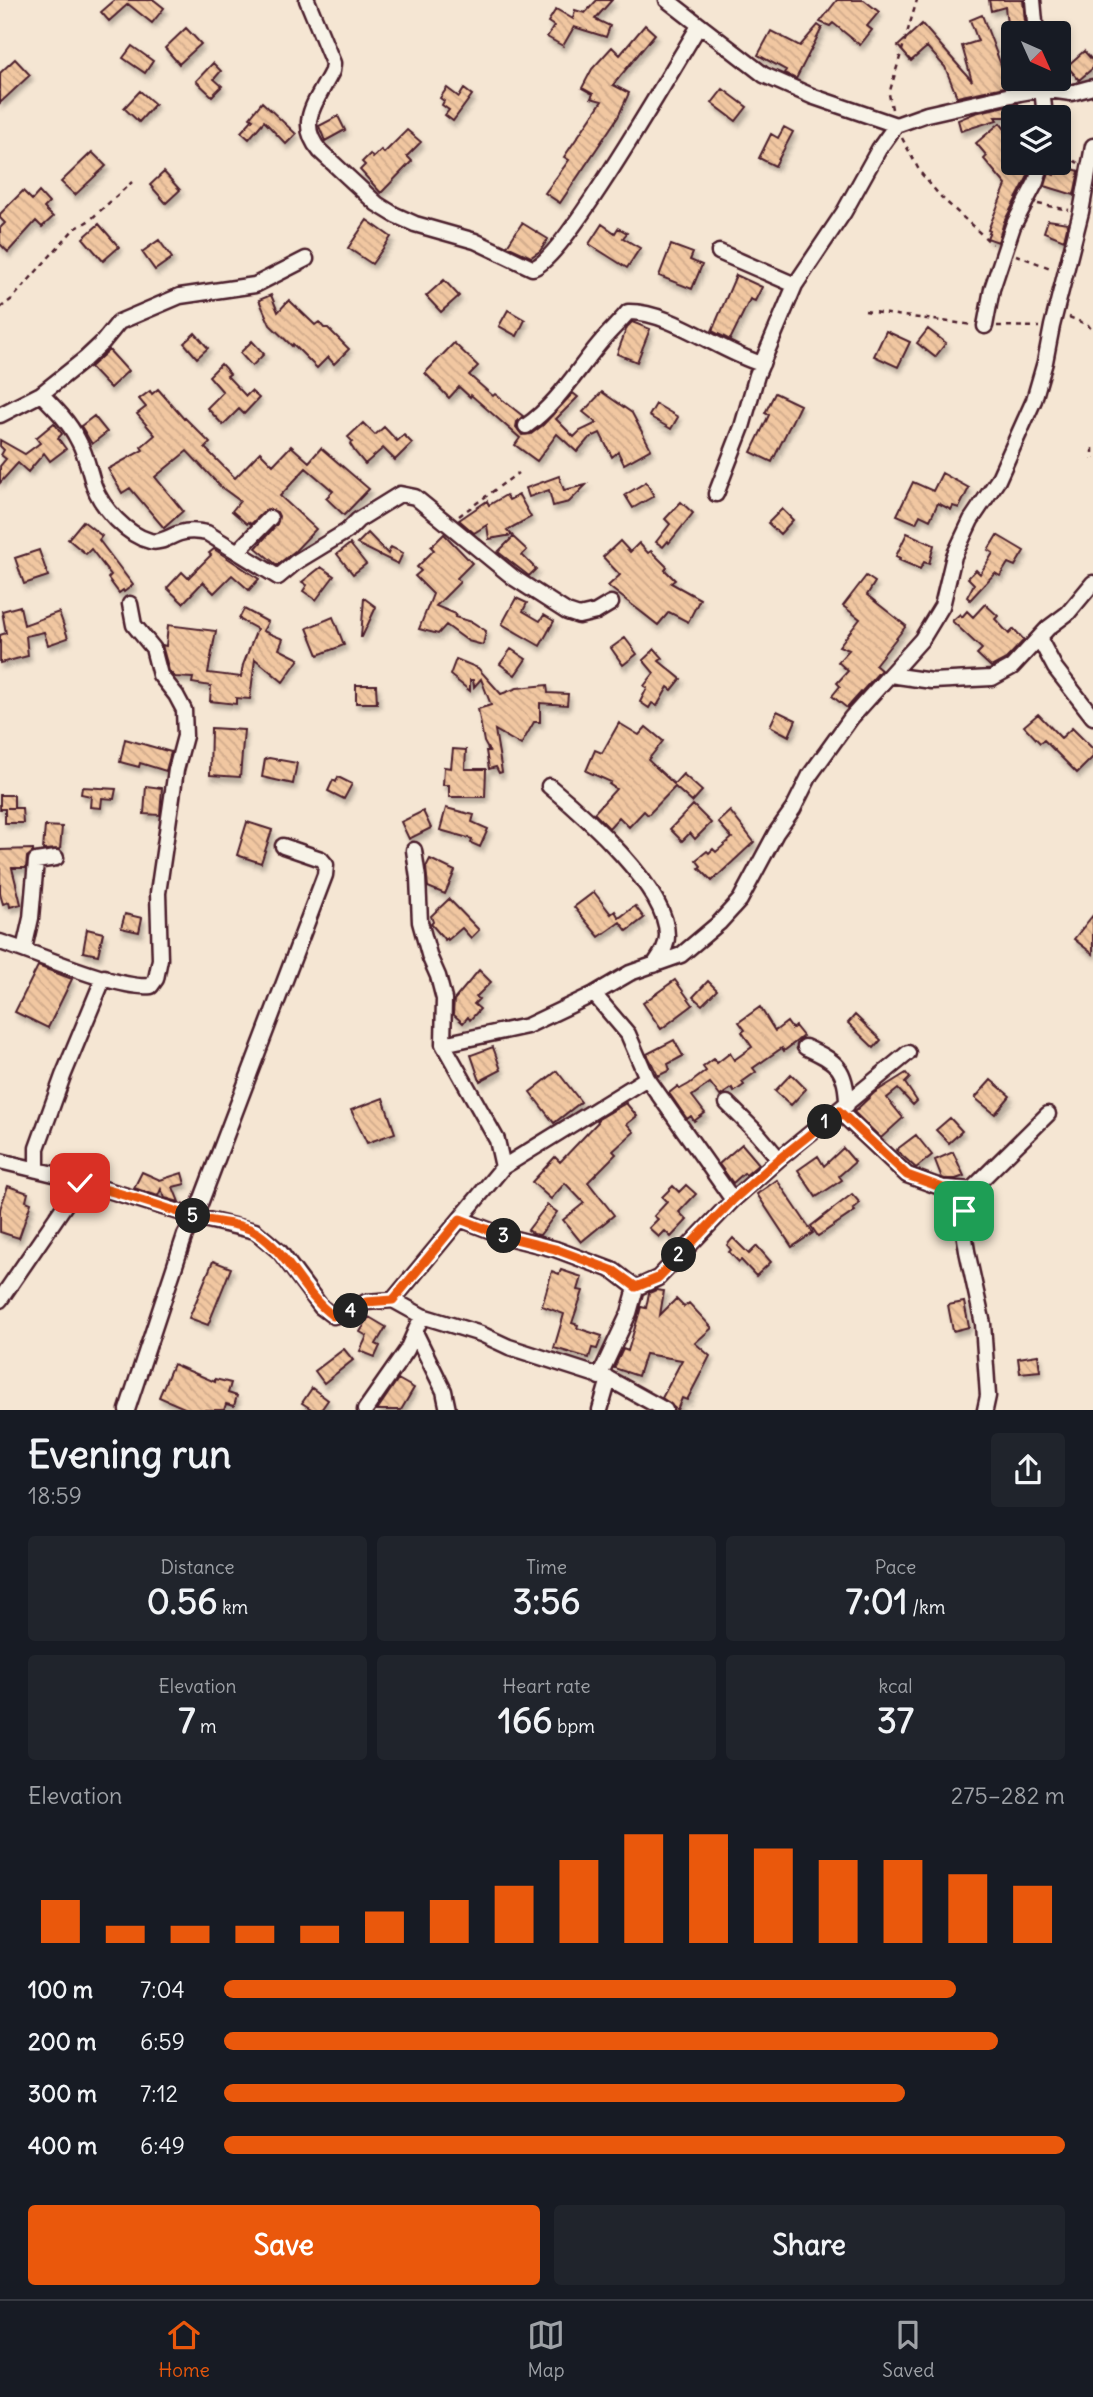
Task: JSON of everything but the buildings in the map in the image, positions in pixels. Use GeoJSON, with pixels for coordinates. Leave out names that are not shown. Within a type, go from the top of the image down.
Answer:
{"type":"FeatureCollection","features":[{"type":"Feature","properties":{"kind":"street"},"geometry":{"type":"LineString","coordinates":[[307,0],[333,63],[332,71],[309,117],[307,128],[320,151],[377,204],[395,215],[415,224],[475,241],[532,268],[545,262],[574,227],[699,26]]}},
{"type":"Feature","properties":{"kind":"street"},"geometry":{"type":"LineString","coordinates":[[667,0],[764,75],[814,97],[896,125]]}},
{"type":"Feature","properties":{"kind":"street"},"geometry":{"type":"LineString","coordinates":[[1033,0],[1035,21]]}},
{"type":"Feature","properties":{"kind":"street"},"geometry":{"type":"LineString","coordinates":[[716,494],[742,427],[762,364],[795,285],[844,212],[879,149],[896,125],[1015,91]]}},
{"type":"Feature","properties":{"kind":"street"},"geometry":{"type":"LineString","coordinates":[[1065,91],[1092,92]]}},
{"type":"Feature","properties":{"kind":"street"},"geometry":{"type":"LineString","coordinates":[[443,1044],[527,1026],[594,994],[630,973],[681,955],[719,923],[740,900],[810,775],[851,718],[922,639],[942,606],[954,556],[971,520],[998,480],[1034,400],[1081,212],[1093,146]]}},
{"type":"Feature","properties":{"kind":"street"},"geometry":{"type":"LineString","coordinates":[[985,326],[992,289],[1013,226],[1038,175]]}},
{"type":"Feature","properties":{"kind":"street"},"geometry":{"type":"LineString","coordinates":[[719,252],[795,285]]}},
{"type":"Feature","properties":{"kind":"street"},"geometry":{"type":"LineString","coordinates":[[0,415],[41,394],[93,351],[119,322],[180,296],[255,285],[306,259]]}},
{"type":"Feature","properties":{"kind":"street"},"geometry":{"type":"LineString","coordinates":[[526,426],[563,393],[599,344],[628,312],[662,317],[746,359],[762,364]]}},
{"type":"Feature","properties":{"kind":"street"},"geometry":{"type":"LineString","coordinates":[[41,394],[60,412],[78,439],[94,487],[103,502],[118,520],[138,537],[154,543],[182,532],[207,533],[278,578],[296,562],[400,494],[415,497],[514,578],[567,612],[579,616],[596,612],[611,603]]}},
{"type":"Feature","properties":{"kind":"street"},"geometry":{"type":"LineString","coordinates":[[238,551],[270,518]]}},
{"type":"Feature","properties":{"kind":"street"},"geometry":{"type":"LineString","coordinates":[[890,676],[932,681],[992,678],[1012,667],[1068,612],[1093,583]]}},
{"type":"Feature","properties":{"kind":"street"},"geometry":{"type":"LineString","coordinates":[[0,942],[140,987],[150,986],[156,979],[160,959],[158,893],[176,770],[185,736],[184,710],[160,675],[153,648],[134,625],[130,604]]}},
{"type":"Feature","properties":{"kind":"street"},"geometry":{"type":"LineString","coordinates":[[1039,638],[1055,668],[1093,717]]}},
{"type":"Feature","properties":{"kind":"street"},"geometry":{"type":"LineString","coordinates":[[549,786],[608,841],[651,891],[664,916],[667,937],[663,951],[654,965]]}},
{"type":"Feature","properties":{"kind":"street"},"geometry":{"type":"LineString","coordinates":[[127,1410],[185,1235],[195,1217],[324,875],[326,865],[321,859],[283,846]]}},
{"type":"Feature","properties":{"kind":"street"},"geometry":{"type":"LineString","coordinates":[[414,850],[420,922],[443,999],[443,1044],[497,1140],[503,1167]]}},
{"type":"Feature","properties":{"kind":"street"},"geometry":{"type":"LineString","coordinates":[[24,949],[31,918],[36,861],[56,858]]}},
{"type":"Feature","properties":{"kind":"street"},"geometry":{"type":"LineString","coordinates":[[37,1170],[37,1148],[104,977]]}},
{"type":"Feature","properties":{"kind":"street"},"geometry":{"type":"LineString","coordinates":[[594,994],[628,1034],[647,1078],[733,1200]]}},
{"type":"Feature","properties":{"kind":"street"},"geometry":{"type":"LineString","coordinates":[[805,1047],[838,1065],[844,1074],[847,1087],[843,1108]]}},
{"type":"Feature","properties":{"kind":"street"},"geometry":{"type":"LineString","coordinates":[[636,1287],[658,1278],[733,1200],[908,1053]]}},
{"type":"Feature","properties":{"kind":"street"},"geometry":{"type":"LineString","coordinates":[[393,1300],[503,1167],[647,1078]]}},
{"type":"Feature","properties":{"kind":"street"},"geometry":{"type":"LineString","coordinates":[[727,1103],[779,1159]]}},
{"type":"Feature","properties":{"kind":"street"},"geometry":{"type":"LineString","coordinates":[[843,1108],[907,1175],[943,1188],[971,1190]]}},
{"type":"Feature","properties":{"kind":"street"},"geometry":{"type":"LineString","coordinates":[[985,1410],[988,1396],[983,1324],[963,1226],[964,1211],[971,1190],[1048,1114]]}},
{"type":"Feature","properties":{"kind":"street"},"geometry":{"type":"LineString","coordinates":[[0,1161],[151,1202],[195,1217],[255,1231],[280,1252],[321,1307],[333,1316],[354,1310],[366,1302],[393,1300],[422,1316],[604,1378],[665,1410]]}},
{"type":"Feature","properties":{"kind":"street"},"geometry":{"type":"LineString","coordinates":[[0,1300],[80,1183]]}},
{"type":"Feature","properties":{"kind":"street"},"geometry":{"type":"LineString","coordinates":[[460,1219],[614,1271],[636,1287]]}},
{"type":"Feature","properties":{"kind":"street"},"geometry":{"type":"LineString","coordinates":[[600,1410],[604,1378],[636,1287]]}},
{"type":"Feature","properties":{"kind":"street"},"geometry":{"type":"LineString","coordinates":[[365,1410],[407,1350],[422,1316]]}},
{"type":"Feature","properties":{"kind":"street"},"geometry":{"type":"LineString","coordinates":[[415,1332],[444,1391],[448,1410]]}},
{"type":"Feature","properties":{"kind":"path"},"geometry":{"type":"LineString","coordinates":[[917,0],[889,94],[896,125],[920,172],[940,196],[991,244],[1006,253],[1066,274]]}},
{"type":"Feature","properties":{"kind":"path"},"geometry":{"type":"LineString","coordinates":[[1071,158],[1089,167]]}},
{"type":"Feature","properties":{"kind":"path"},"geometry":{"type":"LineString","coordinates":[[0,308],[21,289],[73,229],[90,220],[132,182]]}},
{"type":"Feature","properties":{"kind":"path"},"geometry":{"type":"LineString","coordinates":[[1024,202],[1081,212]]}},
{"type":"Feature","properties":{"kind":"path"},"geometry":{"type":"LineString","coordinates":[[865,311],[985,326],[1053,320],[1088,325],[1093,332]]}},
{"type":"Feature","properties":{"kind":"path"},"geometry":{"type":"LineString","coordinates":[[1093,449],[1093,459]]}},
{"type":"Feature","properties":{"kind":"path"},"geometry":{"type":"LineString","coordinates":[[447,523],[518,473]]}},
{"type":"Feature","properties":{"kind":"route"},"geometry":{"type":"LineString","coordinates":[[80,1183],[195,1217],[255,1231],[280,1252],[321,1307],[333,1316],[354,1310],[366,1302],[393,1300],[460,1219],[614,1271],[636,1287],[658,1278],[733,1200],[839,1111],[907,1175],[943,1188],[971,1190],[964,1211]]}}]}
